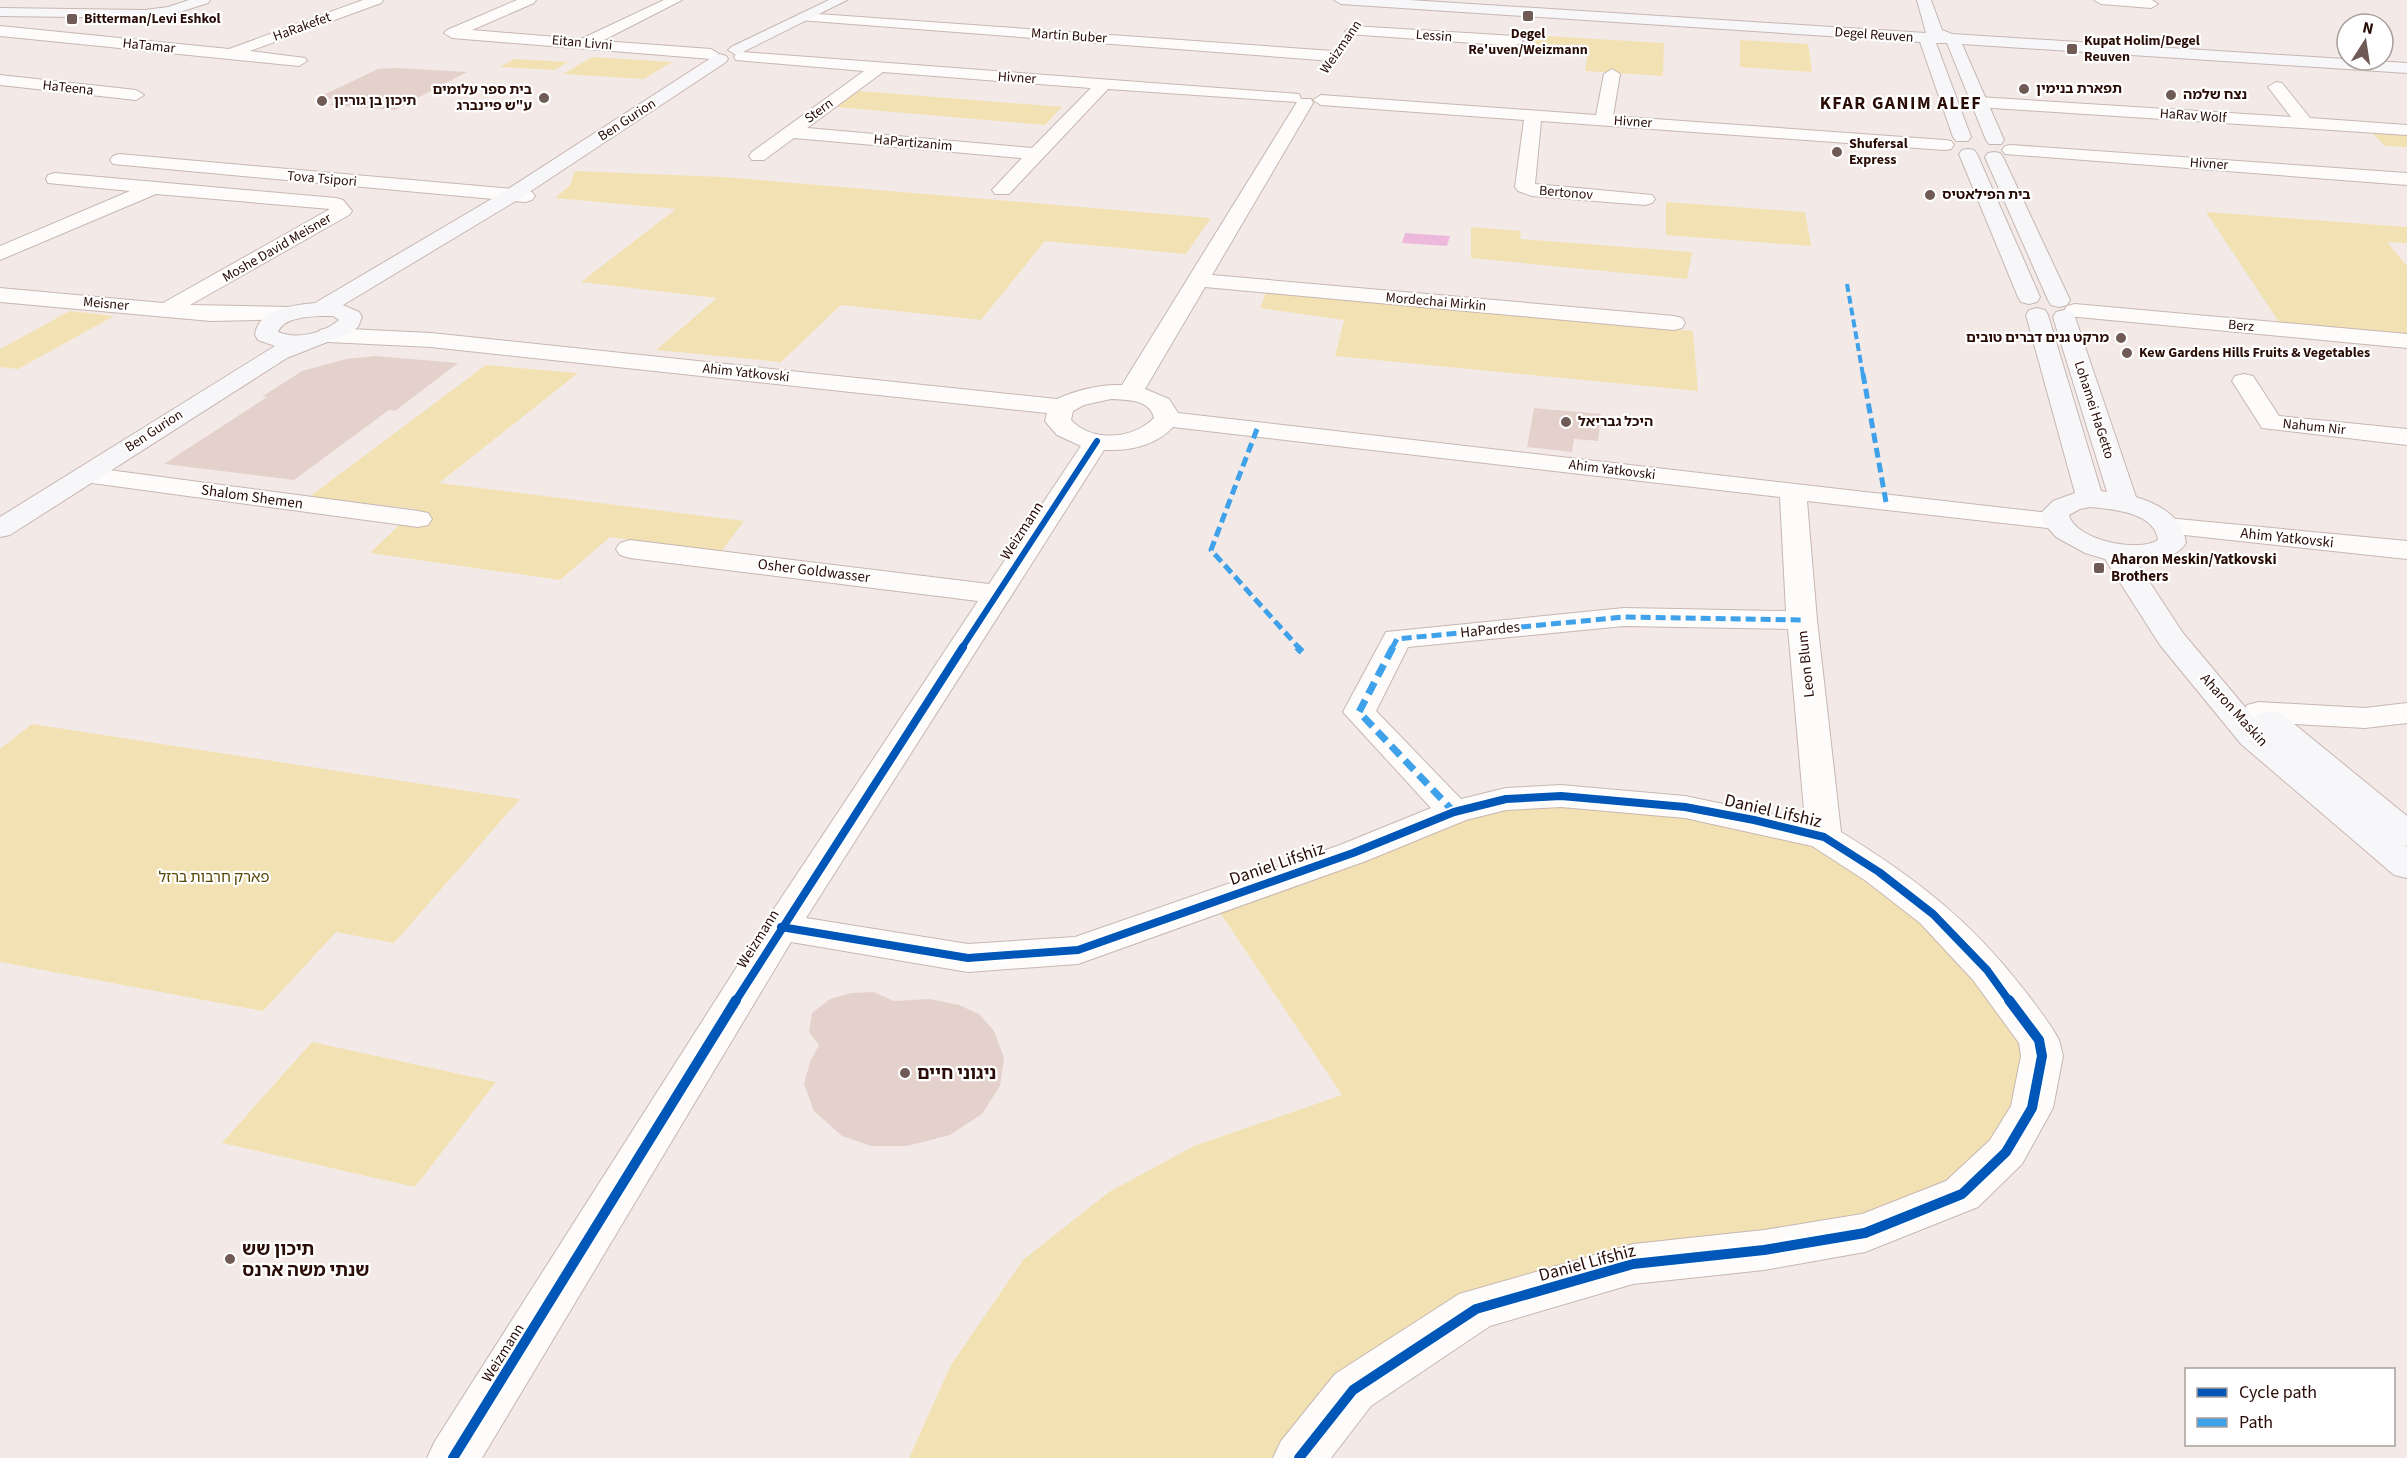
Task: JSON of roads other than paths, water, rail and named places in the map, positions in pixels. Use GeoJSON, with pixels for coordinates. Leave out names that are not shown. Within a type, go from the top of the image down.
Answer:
{"type":"FeatureCollection","features":[{"type":"Feature","properties":{"kind":"street"},"geometry":{"type":"LineString","coordinates":[[0,12],[145,14],[170,11],[203,0]]}},
{"type":"Feature","properties":{"kind":"street","name":"HaRakefet"},"geometry":{"type":"LineString","coordinates":[[228,54],[376,0]]}},
{"type":"Feature","properties":{"kind":"street"},"geometry":{"type":"LineString","coordinates":[[436,40],[529,0]]}},
{"type":"Feature","properties":{"kind":"street"},"geometry":{"type":"LineString","coordinates":[[584,43],[675,0]]}},
{"type":"Feature","properties":{"kind":"street","name":"Ben Gurion"},"geometry":{"type":"LineString","coordinates":[[0,529],[279,353],[340,330],[350,320],[358,306],[715,57],[739,53],[840,0]]}},
{"type":"Feature","properties":{"kind":"street","name":"Degel Reuven"},"geometry":{"type":"LineString","coordinates":[[1341,0],[1931,36],[2335,57]]}},
{"type":"Feature","properties":{"kind":"street","name":"Degel Reuven"},"geometry":{"type":"LineString","coordinates":[[1393,0],[1931,36]]}},
{"type":"Feature","properties":{"kind":"street","name":"Lohamei HaGetto"},"geometry":{"type":"LineString","coordinates":[[1924,0],[1958,145],[2033,306],[2090,499]]}},
{"type":"Feature","properties":{"kind":"street"},"geometry":{"type":"LineString","coordinates":[[2101,0],[2151,4]]}},
{"type":"Feature","properties":{"kind":"street","name":"Weizmann"},"geometry":{"type":"LineString","coordinates":[[1130,393],[1311,93],[1373,1]]}},
{"type":"Feature","properties":{"kind":"street"},"geometry":{"type":"LineString","coordinates":[[0,25],[37,13]]}},
{"type":"Feature","properties":{"kind":"street","name":"Martin Buber"},"geometry":{"type":"LineString","coordinates":[[804,17],[1343,43]]}},
{"type":"Feature","properties":{"kind":"street","name":"HaTamar"},"geometry":{"type":"LineString","coordinates":[[0,31],[298,61]]}},
{"type":"Feature","properties":{"kind":"street","name":"Eitan Livni"},"geometry":{"type":"LineString","coordinates":[[452,33],[584,43],[715,57]]}},
{"type":"Feature","properties":{"kind":"street"},"geometry":{"type":"LineString","coordinates":[[1931,36],[1953,40],[2407,68]]}},
{"type":"Feature","properties":{"kind":"street","name":"Lohamei HaGetto"},"geometry":{"type":"LineString","coordinates":[[1953,40],[2066,309],[2124,502]]}},
{"type":"Feature","properties":{"kind":"street","name":"Lessin"},"geometry":{"type":"LineString","coordinates":[[1343,43],[1515,41]]}},
{"type":"Feature","properties":{"kind":"street","name":"Hivner"},"geometry":{"type":"LineString","coordinates":[[739,53],[880,67],[1104,84],[1311,93],[1533,115],[1958,145]]}},
{"type":"Feature","properties":{"kind":"street","name":"Stern"},"geometry":{"type":"LineString","coordinates":[[758,156],[880,67]]}},
{"type":"Feature","properties":{"kind":"street"},"geometry":{"type":"LineString","coordinates":[[1604,120],[1612,74]]}},
{"type":"Feature","properties":{"kind":"street","name":"HaTeena"},"geometry":{"type":"LineString","coordinates":[[0,80],[136,95]]}},
{"type":"Feature","properties":{"kind":"street"},"geometry":{"type":"LineString","coordinates":[[1002,190],[1104,84]]}},
{"type":"Feature","properties":{"kind":"street"},"geometry":{"type":"LineString","coordinates":[[2276,87],[2305,123]]}},
{"type":"Feature","properties":{"kind":"street","name":"HaRav Wolf"},"geometry":{"type":"LineString","coordinates":[[1978,102],[2407,130]]}},
{"type":"Feature","properties":{"kind":"street","name":"Bertonov"},"geometry":{"type":"LineString","coordinates":[[1533,115],[1525,187],[1532,190],[1645,199]]}},
{"type":"Feature","properties":{"kind":"street","name":"HaPartizanim"},"geometry":{"type":"LineString","coordinates":[[790,132],[1036,154]]}},
{"type":"Feature","properties":{"kind":"street"},"geometry":{"type":"LineString","coordinates":[[1958,145],[2000,149]]}},
{"type":"Feature","properties":{"kind":"street","name":"Hivner"},"geometry":{"type":"LineString","coordinates":[[2000,149],[2407,179]]}},
{"type":"Feature","properties":{"kind":"street","name":"Tova Tsipori"},"geometry":{"type":"LineString","coordinates":[[118,160],[524,190]]}},
{"type":"Feature","properties":{"kind":"street","name":"Moshe David Meisner"},"geometry":{"type":"LineString","coordinates":[[56,179],[336,204],[342,211],[168,309]]}},
{"type":"Feature","properties":{"kind":"street","name":"Moshe David Meisner"},"geometry":{"type":"LineString","coordinates":[[0,254],[56,228],[152,189]]}},
{"type":"Feature","properties":{"kind":"street","name":"Ben Gurion"},"geometry":{"type":"LineString","coordinates":[[320,309],[524,190]]}},
{"type":"Feature","properties":{"kind":"street","name":"Mordechai Mirkin"},"geometry":{"type":"LineString","coordinates":[[1199,280],[1674,323]]}},
{"type":"Feature","properties":{"kind":"street","name":"Meisner"},"geometry":{"type":"LineString","coordinates":[[0,295],[211,314],[289,314]]}},
{"type":"Feature","properties":{"kind":"street"},"geometry":{"type":"LineString","coordinates":[[2033,306],[2066,309]]}},
{"type":"Feature","properties":{"kind":"street"},"geometry":{"type":"LineString","coordinates":[[289,314],[320,309],[338,310],[350,320]]}},
{"type":"Feature","properties":{"kind":"street","name":"Berz"},"geometry":{"type":"LineString","coordinates":[[2066,309],[2407,341]]}},
{"type":"Feature","properties":{"kind":"street","name":"Meisner"},"geometry":{"type":"LineString","coordinates":[[211,314],[268,334]]}},
{"type":"Feature","properties":{"kind":"street","name":"Ben Gurion"},"geometry":{"type":"LineString","coordinates":[[0,503],[268,334],[272,322],[289,314]]}},
{"type":"Feature","properties":{"kind":"street","name":"Ahim Yatkovski"},"geometry":{"type":"LineString","coordinates":[[350,320],[431,340]]}},
{"type":"Feature","properties":{"kind":"street"},"geometry":{"type":"LineString","coordinates":[[268,334],[289,341],[320,337]]}},
{"type":"Feature","properties":{"kind":"street","name":"Ahim Yatkovski"},"geometry":{"type":"LineString","coordinates":[[320,337],[431,340],[1061,407]]}},
{"type":"Feature","properties":{"kind":"street","name":"Nahum Nir"},"geometry":{"type":"LineString","coordinates":[[2244,381],[2271,423],[2407,437]]}},
{"type":"Feature","properties":{"kind":"street"},"geometry":{"type":"LineString","coordinates":[[1130,393],[1154,400],[1164,406],[1167,419],[1151,434],[1136,439],[1097,441],[1075,436],[1063,429],[1058,421],[1061,407],[1077,399],[1093,394],[1130,393]]}},
{"type":"Feature","properties":{"kind":"street","name":"Ahim Yatkovski"},"geometry":{"type":"LineString","coordinates":[[1167,419],[2056,521]]}},
{"type":"Feature","properties":{"kind":"street","name":"Weizmann"},"geometry":{"type":"LineString","coordinates":[[453,1458],[781,927],[1097,441]]}},
{"type":"Feature","properties":{"kind":"street","name":"Shalom Shemen"},"geometry":{"type":"LineString","coordinates":[[86,474],[418,519]]}},
{"type":"Feature","properties":{"kind":"street","name":"Leon Blum"},"geometry":{"type":"LineString","coordinates":[[1793,491],[1802,620],[1824,837]]}},
{"type":"Feature","properties":{"kind":"street"},"geometry":{"type":"LineString","coordinates":[[2090,499],[2124,502],[2156,516],[2150,544],[2084,543],[2071,536],[2056,521],[2055,513],[2061,506],[2074,501],[2090,499]]}},
{"type":"Feature","properties":{"kind":"street","name":"Ahim Yatkovski"},"geometry":{"type":"LineString","coordinates":[[2150,544],[2407,550]]}},
{"type":"Feature","properties":{"kind":"street","name":"Ahim Yatkovski"},"geometry":{"type":"LineString","coordinates":[[2150,544],[2407,569]]}},
{"type":"Feature","properties":{"kind":"street","name":"Aharon Maskin"},"geometry":{"type":"LineString","coordinates":[[2150,544],[2191,632],[2259,712],[2407,834]]}},
{"type":"Feature","properties":{"kind":"street","name":"Aharon Maskin"},"geometry":{"type":"LineString","coordinates":[[2150,544],[2171,638],[2253,737],[2407,866]]}},
{"type":"Feature","properties":{"kind":"street","name":"Osher Goldwasser"},"geometry":{"type":"LineString","coordinates":[[630,549],[997,594]]}},
{"type":"Feature","properties":{"kind":"street","name":"HaPardes"},"geometry":{"type":"LineString","coordinates":[[1454,812],[1359,712],[1397,639],[1624,617],[1802,620]]}},
{"type":"Feature","properties":{"kind":"street"},"geometry":{"type":"LineString","coordinates":[[2259,712],[2365,718],[2407,713]]}},
{"type":"Feature","properties":{"kind":"street","name":"Daniel Lifshiz"},"geometry":{"type":"LineString","coordinates":[[781,927],[968,958],[1078,950],[1353,853],[1454,812],[1506,800],[1561,796],[1685,807],[1754,820],[1824,837],[1879,872],[1933,914],[1987,970],[2038,1040],[2042,1056],[2031,1108],[2007,1152],[1962,1194],[1865,1233],[1764,1250],[1633,1264],[1476,1309],[1353,1390],[1299,1458]]}},
{"type":"Feature","properties":{"kind":"place","name":"Degel Re'uven/Weizmann"},"geometry":{"type":"Point","coordinates":[1528,16]}},
{"type":"Feature","properties":{"kind":"place","name":"Bitterman/Levi Eshkol"},"geometry":{"type":"Point","coordinates":[72,19]}},
{"type":"Feature","properties":{"kind":"place","name":"Kupat Holim/Degel Reuven"},"geometry":{"type":"Point","coordinates":[2072,49]}},
{"type":"Feature","properties":{"kind":"place","name":"תפארת בנימין"},"geometry":{"type":"Point","coordinates":[2024,89]}},
{"type":"Feature","properties":{"kind":"place","name":"נצח שלמה"},"geometry":{"type":"Point","coordinates":[2171,95]}},
{"type":"Feature","properties":{"kind":"place","name":"בית ספר עלומים ע\"ש פיינברג"},"geometry":{"type":"Point","coordinates":[544,98]}},
{"type":"Feature","properties":{"kind":"place","name":"תיכון בן גוריון"},"geometry":{"type":"Point","coordinates":[322,101]}},
{"type":"Feature","properties":{"kind":"place","name":"Shufersal Express"},"geometry":{"type":"Point","coordinates":[1837,152]}},
{"type":"Feature","properties":{"kind":"place","name":"בית הפילאטיס"},"geometry":{"type":"Point","coordinates":[1930,195]}},
{"type":"Feature","properties":{"kind":"place","name":"מרקט גנים דברים טובים"},"geometry":{"type":"Point","coordinates":[2121,338]}},
{"type":"Feature","properties":{"kind":"place","name":"Kew Gardens Hills Fruits & Vegetables"},"geometry":{"type":"Point","coordinates":[2127,353]}},
{"type":"Feature","properties":{"kind":"place","name":"היכל גבריאל"},"geometry":{"type":"Point","coordinates":[1566,422]}},
{"type":"Feature","properties":{"kind":"place","name":"Aharon Meskin/Yatkovski Brothers"},"geometry":{"type":"Point","coordinates":[2099,568]}},
{"type":"Feature","properties":{"kind":"place","name":"ניגוני חיים"},"geometry":{"type":"Point","coordinates":[905,1073]}},
{"type":"Feature","properties":{"kind":"place","name":"תיכון שש שנתי משה ארנס"},"geometry":{"type":"Point","coordinates":[230,1259]}},
{"type":"Feature","properties":{"kind":"district","name":"KFAR GANIM ALEF"},"geometry":{"type":"Point","coordinates":[1901,103]}},
{"type":"Feature","properties":{"kind":"park label","name":"פארק חרבות ברזל"},"geometry":{"type":"Point","coordinates":[214,877]}}]}
